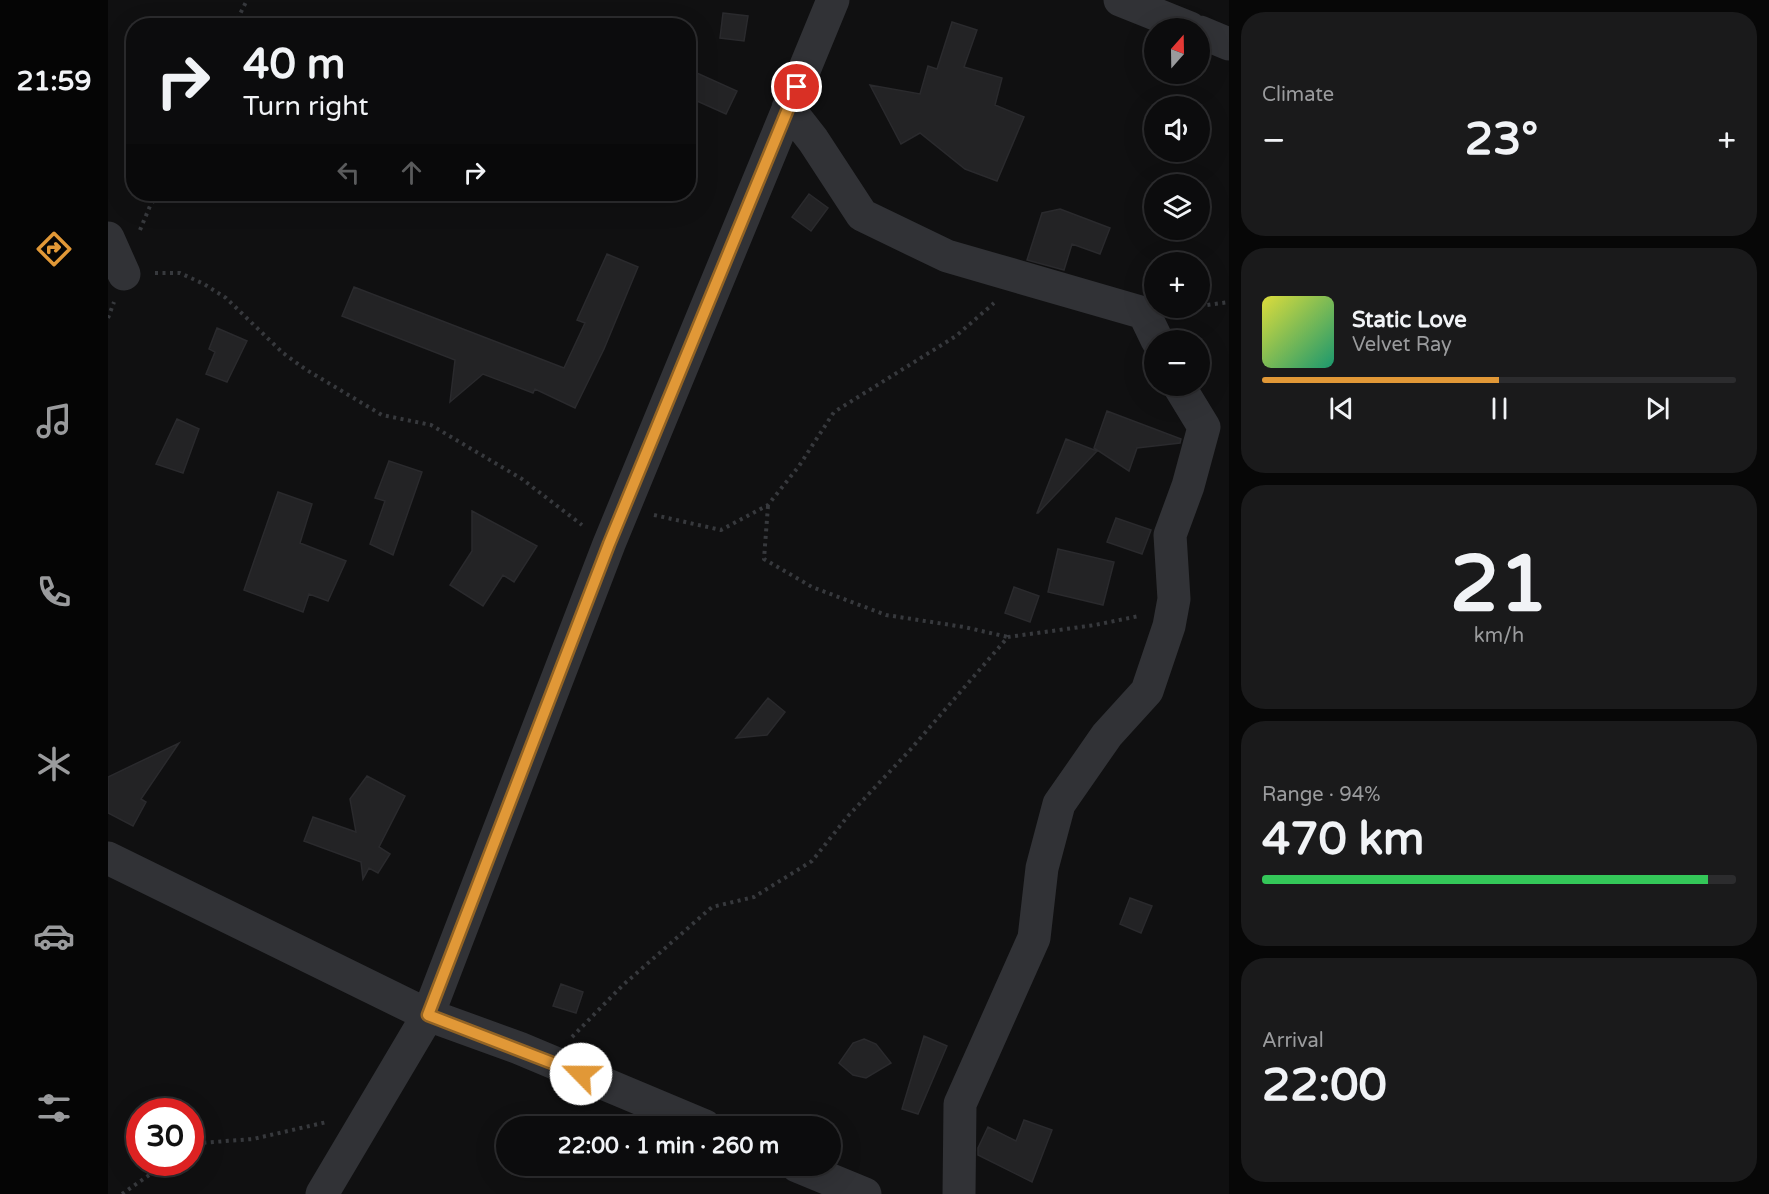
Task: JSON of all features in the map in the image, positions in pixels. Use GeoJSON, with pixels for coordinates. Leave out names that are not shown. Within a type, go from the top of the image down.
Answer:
{"type":"FeatureCollection","features":[{"type":"Feature","properties":{"kind":"street"},"geometry":{"type":"LineString","coordinates":[[322,1194],[428,1015],[609,544],[833,0]]}},
{"type":"Feature","properties":{"kind":"street"},"geometry":{"type":"LineString","coordinates":[[1120,0],[1165,18]]}},
{"type":"Feature","properties":{"kind":"street"},"geometry":{"type":"LineString","coordinates":[[1210,36],[1229,44]]}},
{"type":"Feature","properties":{"kind":"street"},"geometry":{"type":"LineString","coordinates":[[788,108],[813,140],[862,215],[946,256],[1144,313],[1152,330]]}},
{"type":"Feature","properties":{"kind":"street"},"geometry":{"type":"LineString","coordinates":[[108,238],[124,274]]}},
{"type":"Feature","properties":{"kind":"street"},"geometry":{"type":"LineString","coordinates":[[959,1194],[960,1104],[1034,938],[1042,868],[1059,804],[1107,735],[1147,692],[1169,626],[1174,599],[1170,535],[1188,486],[1204,427],[1185,396]]}},
{"type":"Feature","properties":{"kind":"street"},"geometry":{"type":"LineString","coordinates":[[108,858],[428,1015],[519,1048],[681,1116]]}},
{"type":"Feature","properties":{"kind":"street"},"geometry":{"type":"LineString","coordinates":[[821,1176],[865,1194]]}},
{"type":"Feature","properties":{"kind":"path"},"geometry":{"type":"LineString","coordinates":[[238,18],[247,0]]}},
{"type":"Feature","properties":{"kind":"path"},"geometry":{"type":"LineString","coordinates":[[124,274],[180,273],[204,284],[226,298],[284,353],[305,369],[382,415],[431,425],[522,479],[609,544]]}},
{"type":"Feature","properties":{"kind":"path"},"geometry":{"type":"LineString","coordinates":[[649,513],[721,530],[768,506],[800,466],[834,412],[956,336],[1024,278]]}},
{"type":"Feature","properties":{"kind":"path"},"geometry":{"type":"LineString","coordinates":[[1210,305],[1229,302]]}},
{"type":"Feature","properties":{"kind":"path"},"geometry":{"type":"LineString","coordinates":[[768,506],[764,560],[788,576],[886,615],[964,627],[1008,637],[1095,625],[1136,616],[1174,599]]}},
{"type":"Feature","properties":{"kind":"path"},"geometry":{"type":"LineString","coordinates":[[567,1042],[623,986],[712,907],[754,897],[812,861],[848,816],[910,750],[1008,637]]}},
{"type":"Feature","properties":{"kind":"path"},"geometry":{"type":"LineString","coordinates":[[204,1143],[254,1139],[335,1120],[375,1103]]}},
{"type":"Feature","properties":{"kind":"path"},"geometry":{"type":"LineString","coordinates":[[123,1194],[148,1176]]}},
{"type":"Feature","properties":{"kind":"building"},"geometry":{"type":"Polygon","coordinates":[[[723,13],[748,16],[744,41],[720,38],[723,13]]]}},
{"type":"Feature","properties":{"kind":"building"},"geometry":{"type":"Polygon","coordinates":[[[952,22],[977,30],[964,67],[1002,78],[995,105],[1024,117],[997,181],[965,169],[920,133],[901,144],[870,85],[920,94],[928,66],[937,69],[952,22]]]}},
{"type":"Feature","properties":{"kind":"building"},"geometry":{"type":"Polygon","coordinates":[[[696,73],[737,91],[726,114],[696,101],[696,73]]]}},
{"type":"Feature","properties":{"kind":"building"},"geometry":{"type":"Polygon","coordinates":[[[809,194],[828,208],[811,231],[792,217],[809,194]]]}},
{"type":"Feature","properties":{"kind":"building"},"geometry":{"type":"Polygon","coordinates":[[[1060,209],[1110,228],[1100,254],[1072,244],[1064,270],[1027,260],[1042,213],[1060,209]]]}},
{"type":"Feature","properties":{"kind":"building"},"geometry":{"type":"Polygon","coordinates":[[[607,254],[638,267],[604,349],[575,408],[535,389],[533,393],[483,374],[450,402],[455,360],[342,316],[354,287],[564,368],[585,323],[577,320],[607,254]]]}},
{"type":"Feature","properties":{"kind":"building"},"geometry":{"type":"Polygon","coordinates":[[[217,328],[247,341],[227,382],[206,374],[215,352],[209,349],[217,328]]]}},
{"type":"Feature","properties":{"kind":"building"},"geometry":{"type":"Polygon","coordinates":[[[1107,411],[1181,439],[1180,443],[1137,448],[1129,471],[1094,448],[1107,411]]]}},
{"type":"Feature","properties":{"kind":"building"},"geometry":{"type":"Polygon","coordinates":[[[177,419],[199,429],[183,473],[156,464],[177,419]]]}},
{"type":"Feature","properties":{"kind":"building"},"geometry":{"type":"Polygon","coordinates":[[[1066,439],[1097,451],[1037,513],[1066,439]]]}},
{"type":"Feature","properties":{"kind":"building"},"geometry":{"type":"Polygon","coordinates":[[[389,461],[422,472],[393,555],[370,544],[385,501],[375,498],[389,461]]]}},
{"type":"Feature","properties":{"kind":"building"},"geometry":{"type":"Polygon","coordinates":[[[278,492],[312,504],[300,543],[346,561],[328,601],[309,594],[303,612],[244,590],[278,492]]]}},
{"type":"Feature","properties":{"kind":"building"},"geometry":{"type":"Polygon","coordinates":[[[472,511],[537,546],[514,582],[503,575],[483,606],[450,585],[472,551],[472,511]]]}},
{"type":"Feature","properties":{"kind":"building"},"geometry":{"type":"Polygon","coordinates":[[[1116,518],[1151,530],[1142,554],[1107,542],[1116,518]]]}},
{"type":"Feature","properties":{"kind":"building"},"geometry":{"type":"Polygon","coordinates":[[[1058,549],[1114,562],[1103,605],[1048,592],[1058,549]]]}},
{"type":"Feature","properties":{"kind":"building"},"geometry":{"type":"Polygon","coordinates":[[[1014,587],[1039,596],[1030,622],[1005,613],[1014,587]]]}},
{"type":"Feature","properties":{"kind":"building"},"geometry":{"type":"Polygon","coordinates":[[[768,698],[785,712],[767,735],[736,738],[768,698]]]}},
{"type":"Feature","properties":{"kind":"building"},"geometry":{"type":"Polygon","coordinates":[[[179,743],[141,799],[146,802],[133,826],[108,813],[108,777],[179,743]]]}},
{"type":"Feature","properties":{"kind":"building"},"geometry":{"type":"Polygon","coordinates":[[[367,776],[405,796],[379,847],[390,854],[378,873],[369,868],[363,879],[361,862],[304,841],[313,817],[356,832],[350,799],[367,776]]]}},
{"type":"Feature","properties":{"kind":"building"},"geometry":{"type":"Polygon","coordinates":[[[1130,898],[1152,906],[1141,933],[1120,924],[1130,898]]]}},
{"type":"Feature","properties":{"kind":"building"},"geometry":{"type":"Polygon","coordinates":[[[561,984],[583,992],[576,1013],[553,1006],[561,984]]]}},
{"type":"Feature","properties":{"kind":"building"},"geometry":{"type":"Polygon","coordinates":[[[924,1036],[947,1046],[918,1114],[902,1109],[924,1036]]]}},
{"type":"Feature","properties":{"kind":"building"},"geometry":{"type":"Polygon","coordinates":[[[864,1039],[876,1044],[891,1063],[866,1078],[853,1075],[839,1063],[853,1043],[864,1039]]]}},
{"type":"Feature","properties":{"kind":"building"},"geometry":{"type":"Polygon","coordinates":[[[1024,1120],[1052,1130],[1032,1182],[978,1155],[978,1148],[988,1127],[1016,1141],[1024,1120]]]}},
{"type":"Feature","properties":{"kind":"route"},"geometry":{"type":"LineString","coordinates":[[581,1074],[519,1048],[428,1015],[609,544],[797,87]]}}]}
